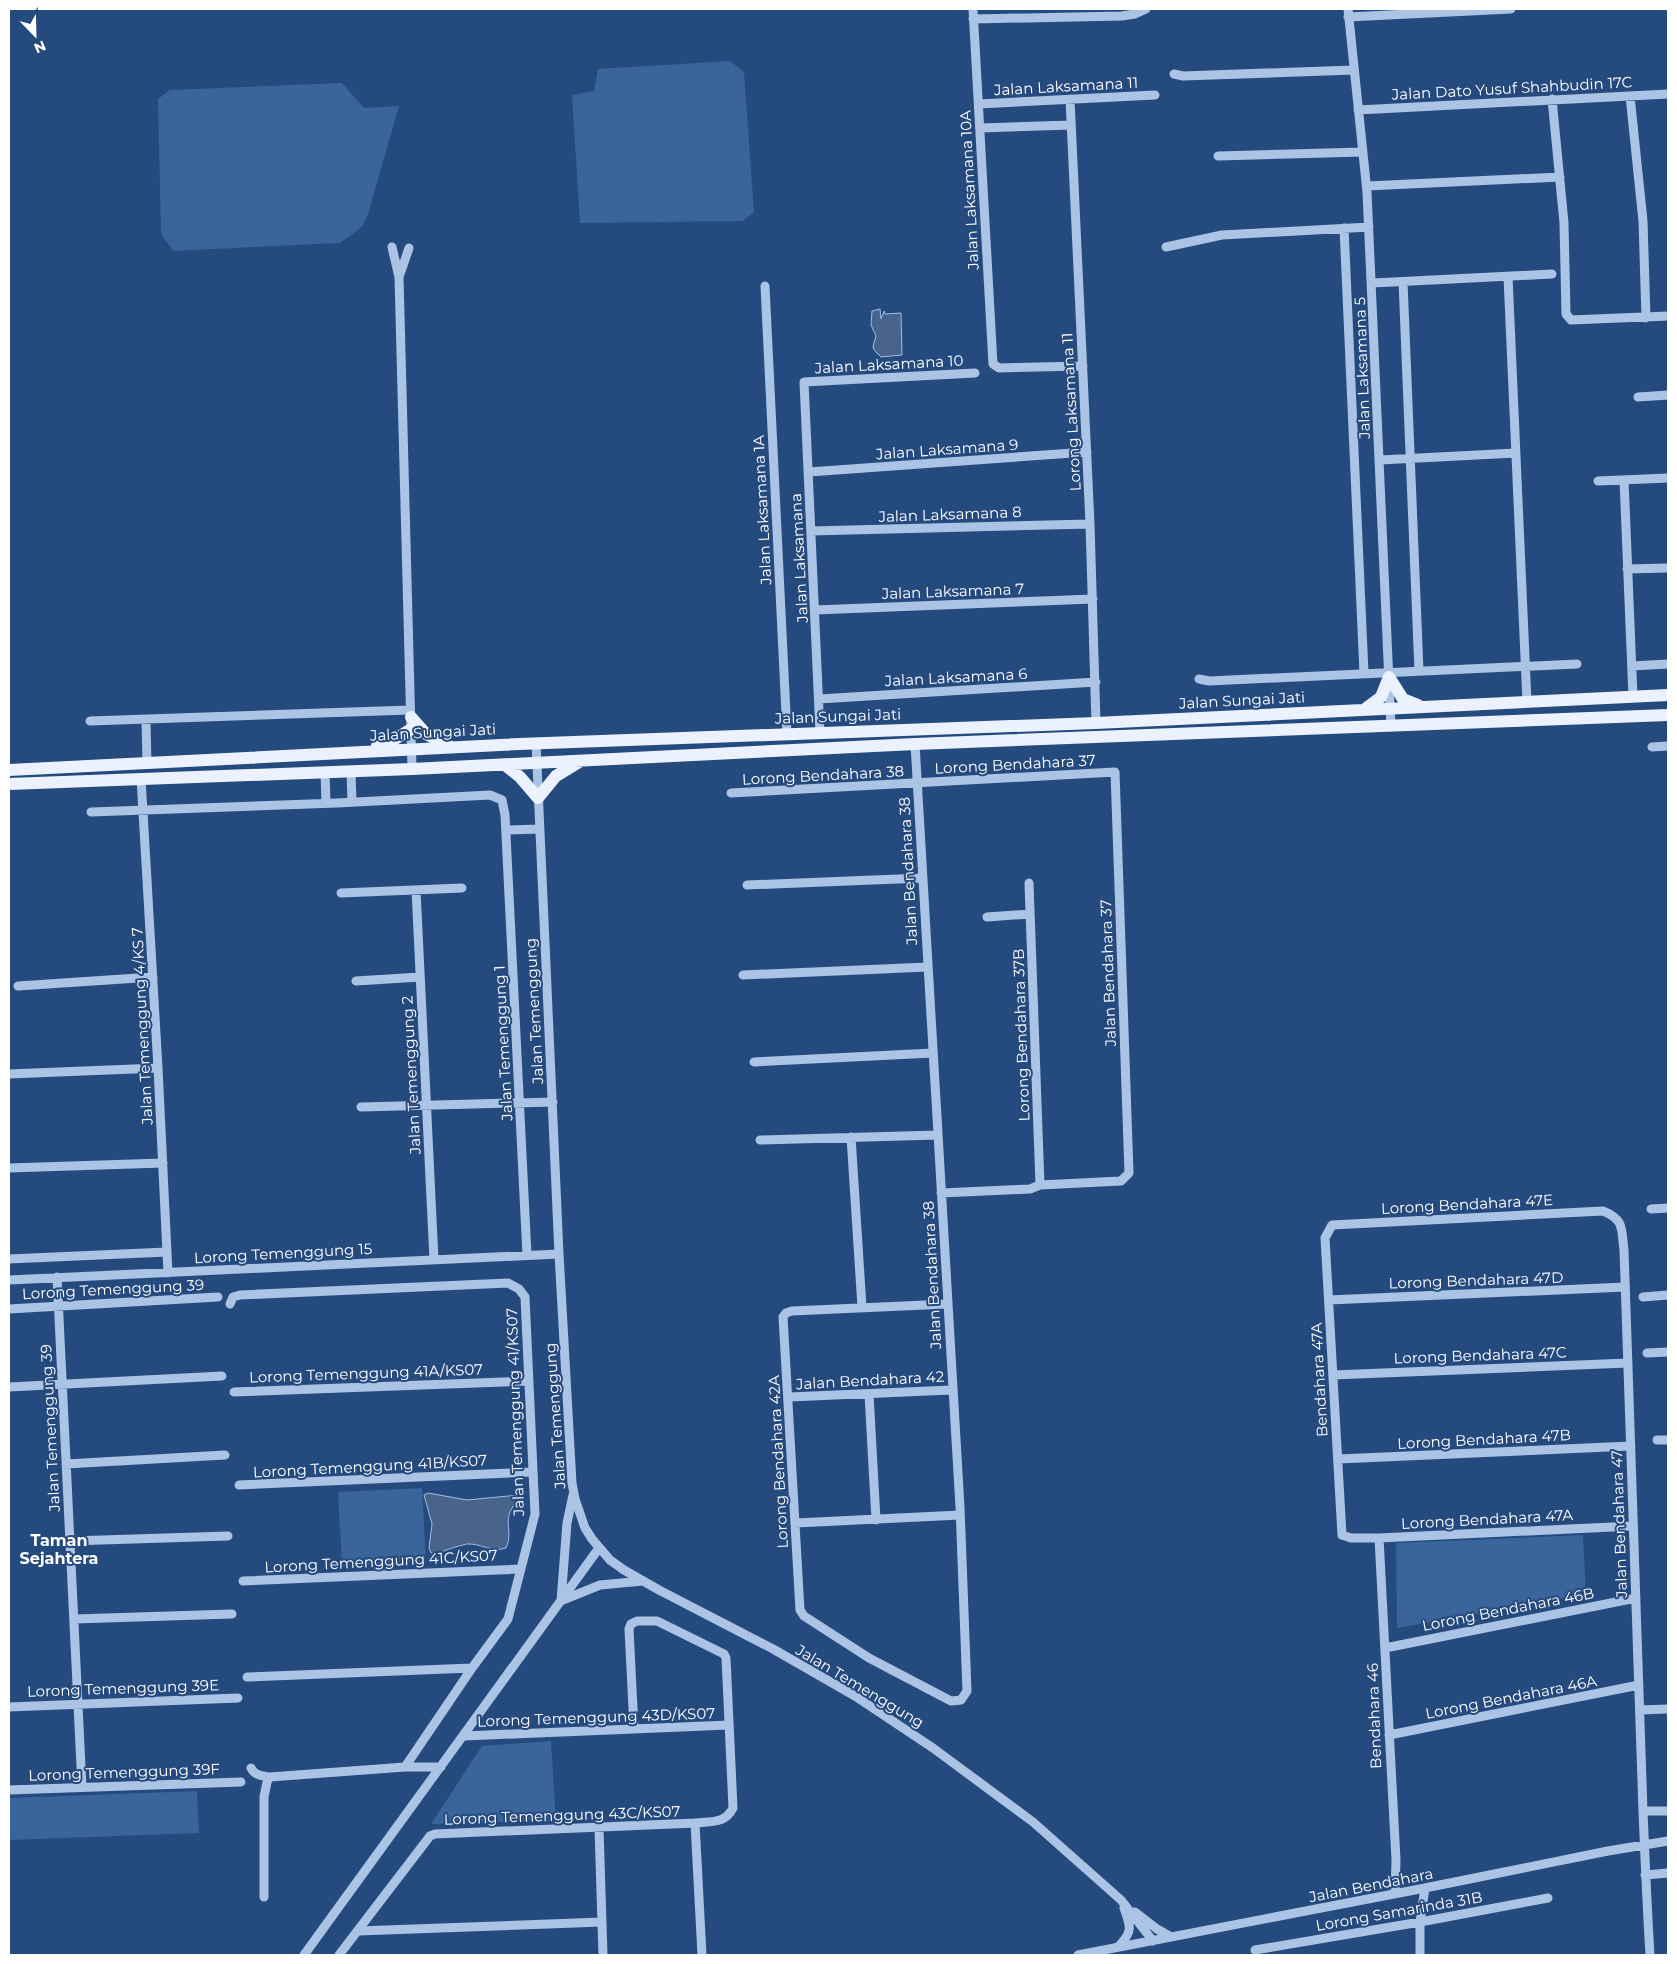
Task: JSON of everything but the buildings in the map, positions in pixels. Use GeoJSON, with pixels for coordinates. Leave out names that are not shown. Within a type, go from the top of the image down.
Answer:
{"type":"FeatureCollection","features":[{"type":"Feature","properties":{"kind":"main road"},"geometry":{"type":"LineString","coordinates":[[1388,674],[1403,699],[1422,707]]}},
{"type":"Feature","properties":{"kind":"main road"},"geometry":{"type":"LineString","coordinates":[[1363,710],[1381,697],[1388,674]]}},
{"type":"Feature","properties":{"kind":"main road","name":"Jalan Sungai Jati"},"geometry":{"type":"LineString","coordinates":[[9,770],[351,753],[412,748],[1096,723],[1668,696]]}},
{"type":"Feature","properties":{"kind":"main road","name":"Jalan Sungai Jati"},"geometry":{"type":"LineString","coordinates":[[9,784],[537,764],[915,744],[1668,715]]}},
{"type":"Feature","properties":{"kind":"main road"},"geometry":{"type":"LineString","coordinates":[[351,753],[392,742],[411,719],[426,734],[451,747]]}},
{"type":"Feature","properties":{"kind":"main road"},"geometry":{"type":"LineString","coordinates":[[505,765],[520,776],[538,798],[556,776],[581,761]]}},
{"type":"Feature","properties":{"kind":"street","name":"Jalan Laksamana 10A"},"geometry":{"type":"LineString","coordinates":[[973,9],[993,364],[999,368],[1082,366]]}},
{"type":"Feature","properties":{"kind":"street"},"geometry":{"type":"LineString","coordinates":[[974,19],[1122,16],[1135,14],[1146,9]]}},
{"type":"Feature","properties":{"kind":"street"},"geometry":{"type":"LineString","coordinates":[[1348,13],[1511,9]]}},
{"type":"Feature","properties":{"kind":"street","name":"Jalan Laksamana 5"},"geometry":{"type":"LineString","coordinates":[[1348,13],[1367,186],[1391,727]]}},
{"type":"Feature","properties":{"kind":"street"},"geometry":{"type":"LineString","coordinates":[[1174,74],[1183,76],[1354,70]]}},
{"type":"Feature","properties":{"kind":"street","name":"Jalan Dato Yusuf Shahbudin 17C"},"geometry":{"type":"LineString","coordinates":[[1358,110],[1668,94]]}},
{"type":"Feature","properties":{"kind":"street","name":"Jalan Laksamana 11"},"geometry":{"type":"LineString","coordinates":[[979,104],[1155,95]]}},
{"type":"Feature","properties":{"kind":"street"},"geometry":{"type":"LineString","coordinates":[[1630,96],[1643,221],[1646,318]]}},
{"type":"Feature","properties":{"kind":"street","name":"Lorong Laksamana 11"},"geometry":{"type":"LineString","coordinates":[[1070,99],[1087,452],[1096,723]]}},
{"type":"Feature","properties":{"kind":"street"},"geometry":{"type":"LineString","coordinates":[[1552,99],[1564,223],[1566,314],[1568,318],[1571,320],[1668,316]]}},
{"type":"Feature","properties":{"kind":"street"},"geometry":{"type":"LineString","coordinates":[[980,128],[1071,125]]}},
{"type":"Feature","properties":{"kind":"street"},"geometry":{"type":"LineString","coordinates":[[1218,156],[1362,152]]}},
{"type":"Feature","properties":{"kind":"street"},"geometry":{"type":"LineString","coordinates":[[1367,186],[1560,177]]}},
{"type":"Feature","properties":{"kind":"street"},"geometry":{"type":"LineString","coordinates":[[1166,247],[1222,235],[1369,227]]}},
{"type":"Feature","properties":{"kind":"street","name":"Jalan Laksamana 5"},"geometry":{"type":"LineString","coordinates":[[1344,228],[1364,673]]}},
{"type":"Feature","properties":{"kind":"street"},"geometry":{"type":"LineString","coordinates":[[392,247],[399,277],[412,769]]}},
{"type":"Feature","properties":{"kind":"street"},"geometry":{"type":"LineString","coordinates":[[399,277],[409,248]]}},
{"type":"Feature","properties":{"kind":"street"},"geometry":{"type":"LineString","coordinates":[[1372,283],[1552,274]]}},
{"type":"Feature","properties":{"kind":"street"},"geometry":{"type":"LineString","coordinates":[[1508,276],[1527,702]]}},
{"type":"Feature","properties":{"kind":"street"},"geometry":{"type":"LineString","coordinates":[[1403,282],[1419,671]]}},
{"type":"Feature","properties":{"kind":"street","name":"Jalan Laksamana 1A"},"geometry":{"type":"LineString","coordinates":[[765,286],[787,734]]}},
{"type":"Feature","properties":{"kind":"street","name":"Jalan Laksamana 10"},"geometry":{"type":"LineString","coordinates":[[804,382],[975,372]]}},
{"type":"Feature","properties":{"kind":"street","name":"Jalan Laksamana"},"geometry":{"type":"LineString","coordinates":[[804,382],[820,733]]}},
{"type":"Feature","properties":{"kind":"street"},"geometry":{"type":"LineString","coordinates":[[1638,397],[1668,396]]}},
{"type":"Feature","properties":{"kind":"street","name":"Jalan Laksamana 9"},"geometry":{"type":"LineString","coordinates":[[809,472],[1087,452]]}},
{"type":"Feature","properties":{"kind":"street"},"geometry":{"type":"LineString","coordinates":[[1380,460],[1516,452]]}},
{"type":"Feature","properties":{"kind":"street"},"geometry":{"type":"LineString","coordinates":[[1598,481],[1668,478]]}},
{"type":"Feature","properties":{"kind":"street"},"geometry":{"type":"LineString","coordinates":[[1624,480],[1633,697]]}},
{"type":"Feature","properties":{"kind":"street","name":"Jalan Laksamana 8"},"geometry":{"type":"LineString","coordinates":[[811,531],[1090,524]]}},
{"type":"Feature","properties":{"kind":"street"},"geometry":{"type":"LineString","coordinates":[[1627,569],[1668,568]]}},
{"type":"Feature","properties":{"kind":"street","name":"Jalan Laksamana 7"},"geometry":{"type":"LineString","coordinates":[[815,610],[1093,599]]}},
{"type":"Feature","properties":{"kind":"street"},"geometry":{"type":"LineString","coordinates":[[1199,679],[1209,681],[1364,673],[1388,674],[1577,664]]}},
{"type":"Feature","properties":{"kind":"street"},"geometry":{"type":"LineString","coordinates":[[1632,666],[1668,664]]}},
{"type":"Feature","properties":{"kind":"street","name":"Jalan Laksamana 6"},"geometry":{"type":"LineString","coordinates":[[818,699],[1096,682]]}},
{"type":"Feature","properties":{"kind":"street"},"geometry":{"type":"LineString","coordinates":[[90,721],[411,719]]}},
{"type":"Feature","properties":{"kind":"street"},"geometry":{"type":"LineString","coordinates":[[146,720],[147,764]]}},
{"type":"Feature","properties":{"kind":"street","name":"Jalan Temenggung"},"geometry":{"type":"LineString","coordinates":[[536,743],[559,1254],[574,1492],[585,1528],[599,1548],[624,1570],[773,1649],[875,1708],[933,1748],[1033,1822],[1121,1900],[1152,1941]]}},
{"type":"Feature","properties":{"kind":"street","name":"Jalan Bendahara 38"},"geometry":{"type":"LineString","coordinates":[[800,1610],[804,1616],[869,1658],[951,1701],[961,1700],[967,1691],[960,1515],[915,744]]}},
{"type":"Feature","properties":{"kind":"street"},"geometry":{"type":"LineString","coordinates":[[1652,747],[1668,746]]}},
{"type":"Feature","properties":{"kind":"street"},"geometry":{"type":"LineString","coordinates":[[325,772],[326,803]]}},
{"type":"Feature","properties":{"kind":"street"},"geometry":{"type":"LineString","coordinates":[[351,772],[352,802]]}},
{"type":"Feature","properties":{"kind":"street","name":"Lorong Bendahara 37"},"geometry":{"type":"LineString","coordinates":[[917,783],[1115,772]]}},
{"type":"Feature","properties":{"kind":"street","name":"Jalan Bendahara 37"},"geometry":{"type":"LineString","coordinates":[[1040,1185],[1121,1181],[1129,1173],[1115,772]]}},
{"type":"Feature","properties":{"kind":"street","name":"Jalan Temenggung 4/KS 7"},"geometry":{"type":"LineString","coordinates":[[141,778],[168,1273]]}},
{"type":"Feature","properties":{"kind":"street","name":"Lorong Bendahara 38"},"geometry":{"type":"LineString","coordinates":[[731,793],[917,783]]}},
{"type":"Feature","properties":{"kind":"street","name":"Jalan Temenggung 1"},"geometry":{"type":"LineString","coordinates":[[91,812],[490,795],[502,800],[512,830],[519,1102],[527,1256]]}},
{"type":"Feature","properties":{"kind":"street"},"geometry":{"type":"LineString","coordinates":[[512,830],[539,829]]}},
{"type":"Feature","properties":{"kind":"street"},"geometry":{"type":"LineString","coordinates":[[747,885],[922,878]]}},
{"type":"Feature","properties":{"kind":"street","name":"Lorong Bendahara 37B"},"geometry":{"type":"LineString","coordinates":[[1029,883],[1040,1185]]}},
{"type":"Feature","properties":{"kind":"street"},"geometry":{"type":"LineString","coordinates":[[341,893],[462,888]]}},
{"type":"Feature","properties":{"kind":"street","name":"Jalan Temenggung 2"},"geometry":{"type":"LineString","coordinates":[[416,890],[434,1260]]}},
{"type":"Feature","properties":{"kind":"street"},"geometry":{"type":"LineString","coordinates":[[987,917],[1030,914]]}},
{"type":"Feature","properties":{"kind":"street"},"geometry":{"type":"LineString","coordinates":[[743,975],[928,967]]}},
{"type":"Feature","properties":{"kind":"street"},"geometry":{"type":"LineString","coordinates":[[356,981],[420,977]]}},
{"type":"Feature","properties":{"kind":"street"},"geometry":{"type":"LineString","coordinates":[[18,986],[153,978]]}},
{"type":"Feature","properties":{"kind":"street"},"geometry":{"type":"LineString","coordinates":[[754,1062],[933,1053]]}},
{"type":"Feature","properties":{"kind":"street"},"geometry":{"type":"LineString","coordinates":[[9,1074],[158,1068]]}},
{"type":"Feature","properties":{"kind":"street"},"geometry":{"type":"LineString","coordinates":[[361,1107],[553,1102]]}},
{"type":"Feature","properties":{"kind":"street"},"geometry":{"type":"LineString","coordinates":[[760,1140],[938,1135]]}},
{"type":"Feature","properties":{"kind":"street"},"geometry":{"type":"LineString","coordinates":[[851,1137],[862,1307],[947,1304]]}},
{"type":"Feature","properties":{"kind":"street"},"geometry":{"type":"LineString","coordinates":[[9,1168],[163,1163]]}},
{"type":"Feature","properties":{"kind":"street"},"geometry":{"type":"LineString","coordinates":[[941,1193],[1030,1189],[1040,1185]]}},
{"type":"Feature","properties":{"kind":"street"},"geometry":{"type":"LineString","coordinates":[[1651,1209],[1668,1208]]}},
{"type":"Feature","properties":{"kind":"street","name":"Lorong Bendahara 47E"},"geometry":{"type":"LineString","coordinates":[[1332,1225],[1603,1211]]}},
{"type":"Feature","properties":{"kind":"street","name":"Jalan Bendahara 47"},"geometry":{"type":"LineString","coordinates":[[1603,1211],[1615,1216],[1621,1225],[1625,1287],[1645,1875],[1650,1955]]}},
{"type":"Feature","properties":{"kind":"street","name":"Bendahara 47A"},"geometry":{"type":"LineString","coordinates":[[1332,1225],[1325,1238],[1342,1535]]}},
{"type":"Feature","properties":{"kind":"street"},"geometry":{"type":"LineString","coordinates":[[9,1259],[167,1252]]}},
{"type":"Feature","properties":{"kind":"street","name":"Lorong Temenggung 15"},"geometry":{"type":"LineString","coordinates":[[9,1280],[559,1254]]}},
{"type":"Feature","properties":{"kind":"street","name":"Jalan Temenggung 39"},"geometry":{"type":"LineString","coordinates":[[57,1277],[82,1786]]}},
{"type":"Feature","properties":{"kind":"street","name":"Jalan Temenggung 41/KS07"},"geometry":{"type":"LineString","coordinates":[[230,1304],[233,1297],[240,1295],[508,1283],[519,1288],[525,1297],[535,1514],[521,1569],[508,1619],[472,1668],[405,1767]]}},
{"type":"Feature","properties":{"kind":"street","name":"Lorong Bendahara 47D"},"geometry":{"type":"LineString","coordinates":[[1329,1300],[1625,1287]]}},
{"type":"Feature","properties":{"kind":"street"},"geometry":{"type":"LineString","coordinates":[[1643,1297],[1668,1295]]}},
{"type":"Feature","properties":{"kind":"street","name":"Lorong Temenggung 39"},"geometry":{"type":"LineString","coordinates":[[9,1309],[218,1297]]}},
{"type":"Feature","properties":{"kind":"street","name":"Lorong Bendahara 42A"},"geometry":{"type":"LineString","coordinates":[[800,1610],[783,1317],[792,1310],[862,1307]]}},
{"type":"Feature","properties":{"kind":"street"},"geometry":{"type":"LineString","coordinates":[[1647,1353],[1668,1352]]}},
{"type":"Feature","properties":{"kind":"street","name":"Lorong Bendahara 47C"},"geometry":{"type":"LineString","coordinates":[[1333,1375],[1628,1363]]}},
{"type":"Feature","properties":{"kind":"street"},"geometry":{"type":"LineString","coordinates":[[9,1387],[222,1376]]}},
{"type":"Feature","properties":{"kind":"street","name":"Lorong Temenggung 41A/KS07"},"geometry":{"type":"LineString","coordinates":[[234,1392],[529,1381]]}},
{"type":"Feature","properties":{"kind":"street","name":"Jalan Bendahara 42"},"geometry":{"type":"LineString","coordinates":[[789,1397],[952,1390]]}},
{"type":"Feature","properties":{"kind":"street"},"geometry":{"type":"LineString","coordinates":[[869,1394],[876,1520]]}},
{"type":"Feature","properties":{"kind":"street"},"geometry":{"type":"LineString","coordinates":[[1658,1440],[1668,1440]]}},
{"type":"Feature","properties":{"kind":"street","name":"Lorong Bendahara 47B"},"geometry":{"type":"LineString","coordinates":[[1338,1459],[1631,1446]]}},
{"type":"Feature","properties":{"kind":"street"},"geometry":{"type":"LineString","coordinates":[[66,1464],[225,1455]]}},
{"type":"Feature","properties":{"kind":"street","name":"Lorong Temenggung 41B/KS07"},"geometry":{"type":"LineString","coordinates":[[239,1485],[532,1472]]}},
{"type":"Feature","properties":{"kind":"street"},"geometry":{"type":"LineString","coordinates":[[561,1602],[567,1523],[574,1492]]}},
{"type":"Feature","properties":{"kind":"street"},"geometry":{"type":"LineString","coordinates":[[796,1523],[960,1515]]}},
{"type":"Feature","properties":{"kind":"street","name":"Lorong Bendahara 47A"},"geometry":{"type":"LineString","coordinates":[[1342,1535],[1351,1538],[1379,1538],[1633,1526]]}},
{"type":"Feature","properties":{"kind":"street"},"geometry":{"type":"LineString","coordinates":[[70,1541],[228,1536]]}},
{"type":"Feature","properties":{"kind":"street","name":"Bendahara 46"},"geometry":{"type":"LineString","coordinates":[[1379,1538],[1396,1860],[1395,1894]]}},
{"type":"Feature","properties":{"kind":"street"},"geometry":{"type":"LineString","coordinates":[[304,1955],[599,1548]]}},
{"type":"Feature","properties":{"kind":"street","name":"Lorong Temenggung 41C/KS07"},"geometry":{"type":"LineString","coordinates":[[243,1581],[521,1569]]}},
{"type":"Feature","properties":{"kind":"street"},"geometry":{"type":"LineString","coordinates":[[561,1602],[600,1585],[643,1581]]}},
{"type":"Feature","properties":{"kind":"street","name":"Lorong Bendahara 46B"},"geometry":{"type":"LineString","coordinates":[[1385,1648],[1636,1598]]}},
{"type":"Feature","properties":{"kind":"street"},"geometry":{"type":"LineString","coordinates":[[74,1619],[232,1614]]}},
{"type":"Feature","properties":{"kind":"street","name":"Lorong Temenggung 43C/KS07"},"geometry":{"type":"LineString","coordinates":[[339,1955],[430,1836],[435,1834],[695,1823],[720,1821],[729,1816],[732,1808],[726,1658],[724,1654],[657,1621],[637,1621],[631,1624],[628,1629],[634,1728]]}},
{"type":"Feature","properties":{"kind":"street"},"geometry":{"type":"LineString","coordinates":[[247,1677],[472,1668]]}},
{"type":"Feature","properties":{"kind":"street","name":"Lorong Bendahara 46A"},"geometry":{"type":"LineString","coordinates":[[1389,1735],[1639,1685]]}},
{"type":"Feature","properties":{"kind":"street","name":"Lorong Temenggung 39E"},"geometry":{"type":"LineString","coordinates":[[9,1707],[238,1698]]}},
{"type":"Feature","properties":{"kind":"street"},"geometry":{"type":"LineString","coordinates":[[1640,1710],[1668,1709]]}},
{"type":"Feature","properties":{"kind":"street","name":"Lorong Temenggung 43D/KS07"},"geometry":{"type":"LineString","coordinates":[[464,1736],[728,1725]]}},
{"type":"Feature","properties":{"kind":"street"},"geometry":{"type":"LineString","coordinates":[[252,1768],[260,1776],[270,1776],[405,1767],[441,1767]]}},
{"type":"Feature","properties":{"kind":"street"},"geometry":{"type":"LineString","coordinates":[[264,1897],[264,1797],[270,1776]]}},
{"type":"Feature","properties":{"kind":"street","name":"Lorong Temenggung 39F"},"geometry":{"type":"LineString","coordinates":[[9,1790],[241,1782]]}},
{"type":"Feature","properties":{"kind":"street"},"geometry":{"type":"LineString","coordinates":[[1643,1812],[1668,1810]]}},
{"type":"Feature","properties":{"kind":"street"},"geometry":{"type":"LineString","coordinates":[[695,1823],[702,1955]]}},
{"type":"Feature","properties":{"kind":"street"},"geometry":{"type":"LineString","coordinates":[[599,1828],[604,1955]]}},
{"type":"Feature","properties":{"kind":"street","name":"Jalan Bendahara"},"geometry":{"type":"LineString","coordinates":[[1084,1955],[1598,1853],[1668,1841]]}},
{"type":"Feature","properties":{"kind":"street"},"geometry":{"type":"LineString","coordinates":[[1645,1875],[1668,1874]]}},
{"type":"Feature","properties":{"kind":"street"},"geometry":{"type":"LineString","coordinates":[[1420,1955],[1420,1922],[1425,1888]]}},
{"type":"Feature","properties":{"kind":"street","name":"Lorong Samarinda 31B"},"geometry":{"type":"LineString","coordinates":[[1255,1950],[1548,1898]]}},
{"type":"Feature","properties":{"kind":"street"},"geometry":{"type":"LineString","coordinates":[[1121,1900],[1157,1929],[1171,1937]]}},
{"type":"Feature","properties":{"kind":"street"},"geometry":{"type":"LineString","coordinates":[[1118,1948],[1129,1932],[1130,1925],[1121,1900]]}},
{"type":"Feature","properties":{"kind":"street"},"geometry":{"type":"LineString","coordinates":[[358,1931],[602,1922]]}},
{"type":"Feature","properties":{"kind":"shaded area"},"geometry":{"type":"Polygon","coordinates":[[[730,61],[744,72],[754,212],[743,221],[580,223],[572,95],[594,91],[598,69],[730,61]]]}},
{"type":"Feature","properties":{"kind":"shaded area"},"geometry":{"type":"Polygon","coordinates":[[[342,83],[364,108],[399,106],[363,226],[340,243],[173,251],[161,234],[158,99],[170,90],[342,83]]]}},
{"type":"Feature","properties":{"kind":"shaded area"},"geometry":{"type":"Polygon","coordinates":[[[880,309],[881,319],[884,311],[885,314],[901,313],[902,355],[881,357],[874,350],[873,346],[876,336],[871,325],[872,311],[880,309]]]}},
{"type":"Feature","properties":{"kind":"shaded area"},"geometry":{"type":"Polygon","coordinates":[[[422,1488],[426,1562],[342,1566],[338,1492],[422,1488]]]}},
{"type":"Feature","properties":{"kind":"shaded area"},"geometry":{"type":"Polygon","coordinates":[[[428,1493],[467,1500],[519,1495],[521,1498],[510,1512],[508,1523],[509,1535],[506,1548],[491,1549],[467,1544],[436,1554],[431,1553],[429,1548],[432,1524],[424,1495],[428,1493]]]}},
{"type":"Feature","properties":{"kind":"shaded area"},"geometry":{"type":"Polygon","coordinates":[[[1583,1535],[1586,1594],[1397,1628],[1396,1543],[1583,1535]]]}},
{"type":"Feature","properties":{"kind":"shaded area"},"geometry":{"type":"Polygon","coordinates":[[[551,1741],[556,1821],[431,1824],[482,1746],[551,1741]]]}},
{"type":"Feature","properties":{"kind":"shaded area"},"geometry":{"type":"Polygon","coordinates":[[[197,1791],[199,1833],[9,1840],[9,1798],[197,1791]]]}},
{"type":"Feature","properties":{"kind":"district","name":"Taman Sejahtera"},"geometry":{"type":"Point","coordinates":[59,1549]}}]}
